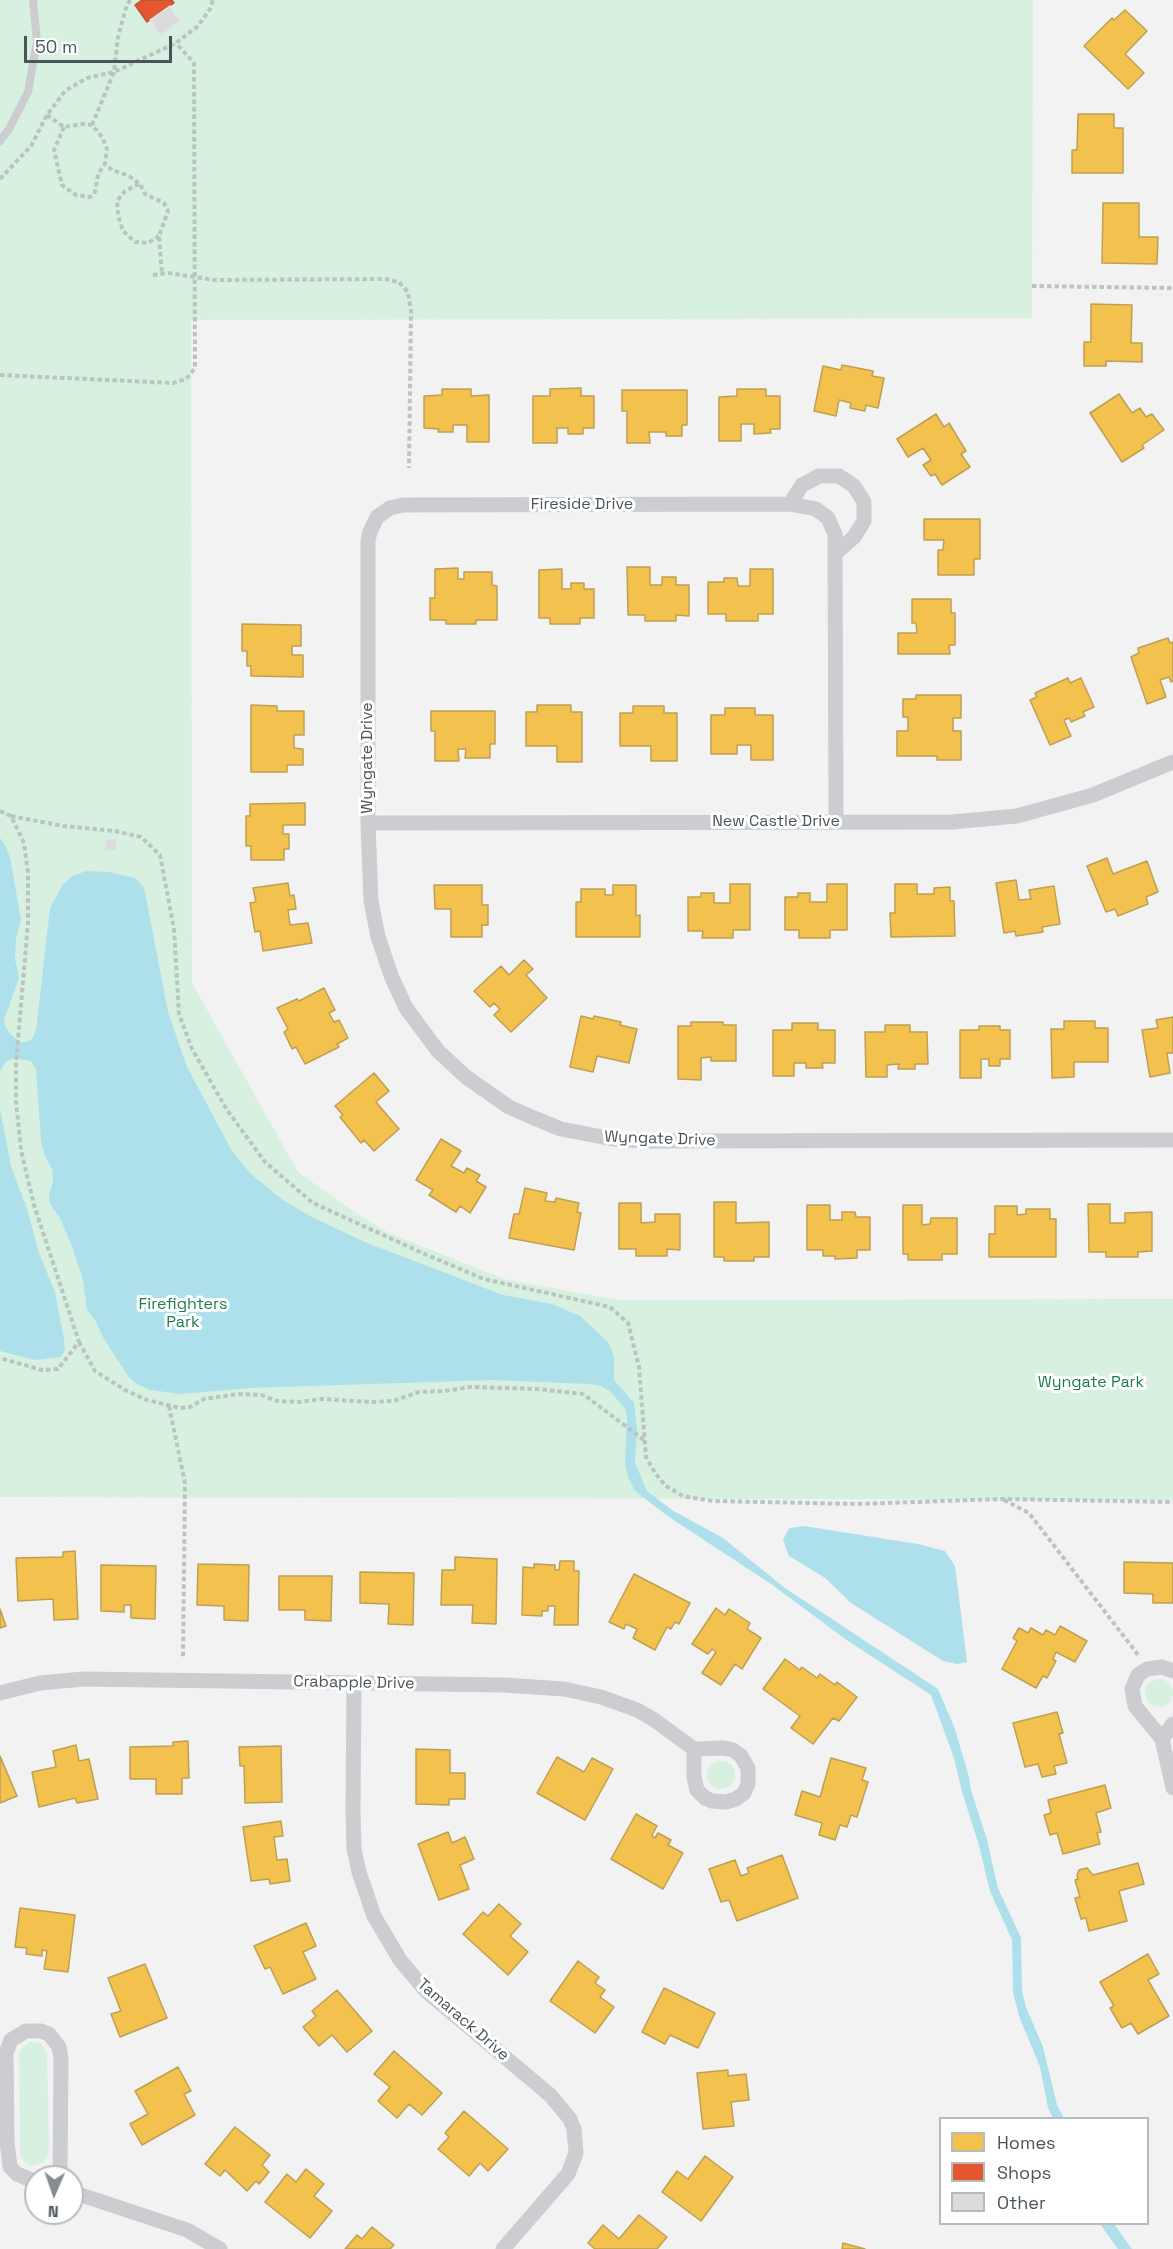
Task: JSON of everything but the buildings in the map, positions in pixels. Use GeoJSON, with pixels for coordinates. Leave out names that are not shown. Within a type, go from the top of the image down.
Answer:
{"type":"FeatureCollection","features":[{"type":"Feature","properties":{"kind":"street"},"geometry":{"type":"LineString","coordinates":[[790,504],[802,485],[819,476],[838,476],[854,486],[864,502],[864,521],[854,537],[835,554]]}},
{"type":"Feature","properties":{"kind":"street","name":"Fireside Drive"},"geometry":{"type":"LineString","coordinates":[[377,517],[390,508],[403,506],[790,504],[810,506],[828,518],[835,534],[836,822]]}},
{"type":"Feature","properties":{"kind":"street","name":"Wyngate Drive"},"geometry":{"type":"LineString","coordinates":[[377,517],[372,524],[368,540],[368,823],[371,901],[378,937],[392,978],[406,1008],[438,1051],[466,1077],[509,1107],[561,1129],[590,1136],[646,1141],[1173,1140]]}},
{"type":"Feature","properties":{"kind":"street","name":"New Castle Drive"},"geometry":{"type":"LineString","coordinates":[[368,823],[952,822],[1017,816],[1093,795],[1173,762]]}},
{"type":"Feature","properties":{"kind":"street"},"geometry":{"type":"LineString","coordinates":[[1173,1671],[1162,1667],[1147,1669],[1138,1675],[1132,1689],[1135,1706],[1162,1739],[1173,1788]]}},
{"type":"Feature","properties":{"kind":"street","name":"Crabapple Drive"},"geometry":{"type":"LineString","coordinates":[[0,1693],[40,1683],[83,1679],[504,1685],[564,1689],[582,1692],[637,1710],[693,1749]]}},
{"type":"Feature","properties":{"kind":"street","name":"Tamarack Drive"},"geometry":{"type":"LineString","coordinates":[[354,1684],[354,1849],[374,1916],[400,1960],[426,1991],[550,2095],[570,2119],[574,2129],[576,2153],[568,2174],[503,2249]]}},
{"type":"Feature","properties":{"kind":"street"},"geometry":{"type":"LineString","coordinates":[[1162,1739],[1173,1724]]}},
{"type":"Feature","properties":{"kind":"street"},"geometry":{"type":"LineString","coordinates":[[24,2178],[16,2175],[10,2167],[7,2141],[6,2053],[11,2040],[26,2031],[41,2031],[49,2034],[59,2047],[61,2058],[60,2165]]}},
{"type":"Feature","properties":{"kind":"street"},"geometry":{"type":"LineString","coordinates":[[84,2196],[187,2230],[220,2249]]}},
{"type":"Feature","properties":{"kind":"lane"},"geometry":{"type":"LineString","coordinates":[[0,141],[9,129],[28,92],[37,41],[33,0]]}},
{"type":"Feature","properties":{"kind":"path"},"geometry":{"type":"LineString","coordinates":[[92,125],[114,72],[118,37],[127,4],[131,0]]}},
{"type":"Feature","properties":{"kind":"path"},"geometry":{"type":"LineString","coordinates":[[0,179],[31,146],[46,115],[65,91],[87,78],[114,72],[176,43],[198,26],[210,9],[213,0]]}},
{"type":"Feature","properties":{"kind":"path"},"geometry":{"type":"LineString","coordinates":[[0,375],[173,384],[186,379],[195,368],[194,63],[176,43]]}},
{"type":"Feature","properties":{"kind":"path"},"geometry":{"type":"LineString","coordinates":[[46,115],[64,127],[92,125],[102,137],[107,149],[105,164],[98,174],[95,192],[90,197],[76,195],[63,185],[54,150],[64,127]]}},
{"type":"Feature","properties":{"kind":"path"},"geometry":{"type":"LineString","coordinates":[[105,164],[129,176],[140,184],[145,194],[164,203],[168,211],[159,236],[162,274]]}},
{"type":"Feature","properties":{"kind":"path"},"geometry":{"type":"LineString","coordinates":[[140,184],[125,191],[117,201],[123,231],[135,242],[148,243],[159,236]]}},
{"type":"Feature","properties":{"kind":"path"},"geometry":{"type":"LineString","coordinates":[[153,275],[215,280],[386,279],[399,282],[408,292],[411,311],[408,468]]}},
{"type":"Feature","properties":{"kind":"path"},"geometry":{"type":"LineString","coordinates":[[1032,286],[1173,288]]}},
{"type":"Feature","properties":{"kind":"path"},"geometry":{"type":"LineString","coordinates":[[0,811],[11,816],[63,826],[115,831],[141,837],[160,855],[174,929],[179,1014],[192,1049],[226,1110],[265,1162],[313,1203],[484,1279],[610,1307],[628,1323],[635,1345],[646,1457],[666,1486],[683,1496],[713,1501],[857,1504],[1001,1499],[1173,1502]]}},
{"type":"Feature","properties":{"kind":"path"},"geometry":{"type":"LineString","coordinates":[[11,816],[24,843],[29,902],[16,1063],[16,1101],[21,1150],[34,1205],[79,1342],[96,1371],[125,1390],[147,1400],[180,1408],[190,1407],[204,1399],[238,1394],[261,1395],[288,1402],[322,1399],[393,1401],[419,1392],[471,1387],[583,1394],[644,1440]]}},
{"type":"Feature","properties":{"kind":"path"},"geometry":{"type":"LineString","coordinates":[[0,1358],[42,1370],[58,1369],[79,1342]]}},
{"type":"Feature","properties":{"kind":"path"},"geometry":{"type":"LineString","coordinates":[[169,1406],[185,1483],[183,1657]]}},
{"type":"Feature","properties":{"kind":"path"},"geometry":{"type":"LineString","coordinates":[[1001,1499],[1029,1513],[1141,1658]]}},
{"type":"Feature","properties":{"kind":"green space","name":"Firefighters Park"},"geometry":{"type":"Polygon","coordinates":[[[0,0],[1033,0],[1032,318],[191,320],[192,983],[298,1172],[389,1233],[504,1279],[617,1300],[1173,1299],[1173,1500],[0,1497],[0,0]]]}},
{"type":"Feature","properties":{"kind":"green space"},"geometry":{"type":"Polygon","coordinates":[[[1159,1679],[1169,1683],[1173,1693],[1169,1703],[1159,1707],[1149,1703],[1145,1693],[1149,1683],[1159,1679]]]}},
{"type":"Feature","properties":{"kind":"green space"},"geometry":{"type":"Polygon","coordinates":[[[721,1761],[731,1765],[735,1775],[731,1785],[721,1789],[711,1785],[707,1775],[711,1765],[721,1761]]]}},
{"type":"Feature","properties":{"kind":"green space"},"geometry":{"type":"Polygon","coordinates":[[[31,2042],[41,2044],[47,2052],[49,2149],[48,2156],[43,2163],[35,2165],[30,2165],[24,2161],[20,2153],[19,2056],[22,2047],[31,2042]]]}},
{"type":"Feature","properties":{"kind":"water"},"geometry":{"type":"Polygon","coordinates":[[[0,838],[10,857],[21,920],[16,938],[15,959],[19,978],[4,1020],[11,1035],[20,1042],[27,1042],[33,1038],[36,1030],[50,908],[63,884],[74,875],[87,871],[109,872],[135,878],[143,886],[145,892],[168,1012],[187,1067],[232,1151],[251,1174],[283,1200],[310,1216],[367,1243],[503,1295],[552,1304],[580,1316],[608,1342],[614,1356],[614,1380],[634,1403],[637,1430],[635,1463],[647,1491],[672,1510],[723,1538],[785,1588],[938,1689],[955,1729],[987,1840],[998,1888],[1021,1938],[1022,1991],[1026,2007],[1043,2047],[1057,2105],[1063,2117],[1052,2117],[1048,2108],[1040,2067],[1019,2016],[1013,1992],[1012,1940],[990,1891],[954,1758],[931,1695],[848,1641],[771,1584],[669,1517],[635,1491],[628,1477],[625,1463],[627,1415],[611,1392],[601,1386],[493,1380],[250,1388],[181,1394],[150,1390],[135,1383],[128,1376],[87,1310],[83,1280],[71,1244],[60,1218],[50,1204],[52,1169],[41,1141],[36,1069],[31,1061],[14,1058],[6,1061],[0,1071],[0,838]]]}},
{"type":"Feature","properties":{"kind":"water"},"geometry":{"type":"Polygon","coordinates":[[[0,1109],[11,1166],[27,1209],[39,1253],[55,1292],[64,1339],[65,1350],[61,1357],[34,1360],[0,1351],[0,1109]]]}},
{"type":"Feature","properties":{"kind":"water"},"geometry":{"type":"Polygon","coordinates":[[[804,1526],[918,1544],[945,1551],[955,1566],[967,1662],[957,1664],[943,1661],[851,1603],[825,1578],[789,1556],[783,1540],[789,1528],[804,1526]]]}},
{"type":"Feature","properties":{"kind":"water"},"geometry":{"type":"Polygon","coordinates":[[[1101,2225],[1115,2225],[1132,2249],[1118,2249],[1101,2225]]]}},
{"type":"Feature","properties":{"kind":"park label","name":"Wyngate Park"},"geometry":{"type":"Point","coordinates":[1091,1383]}}]}
